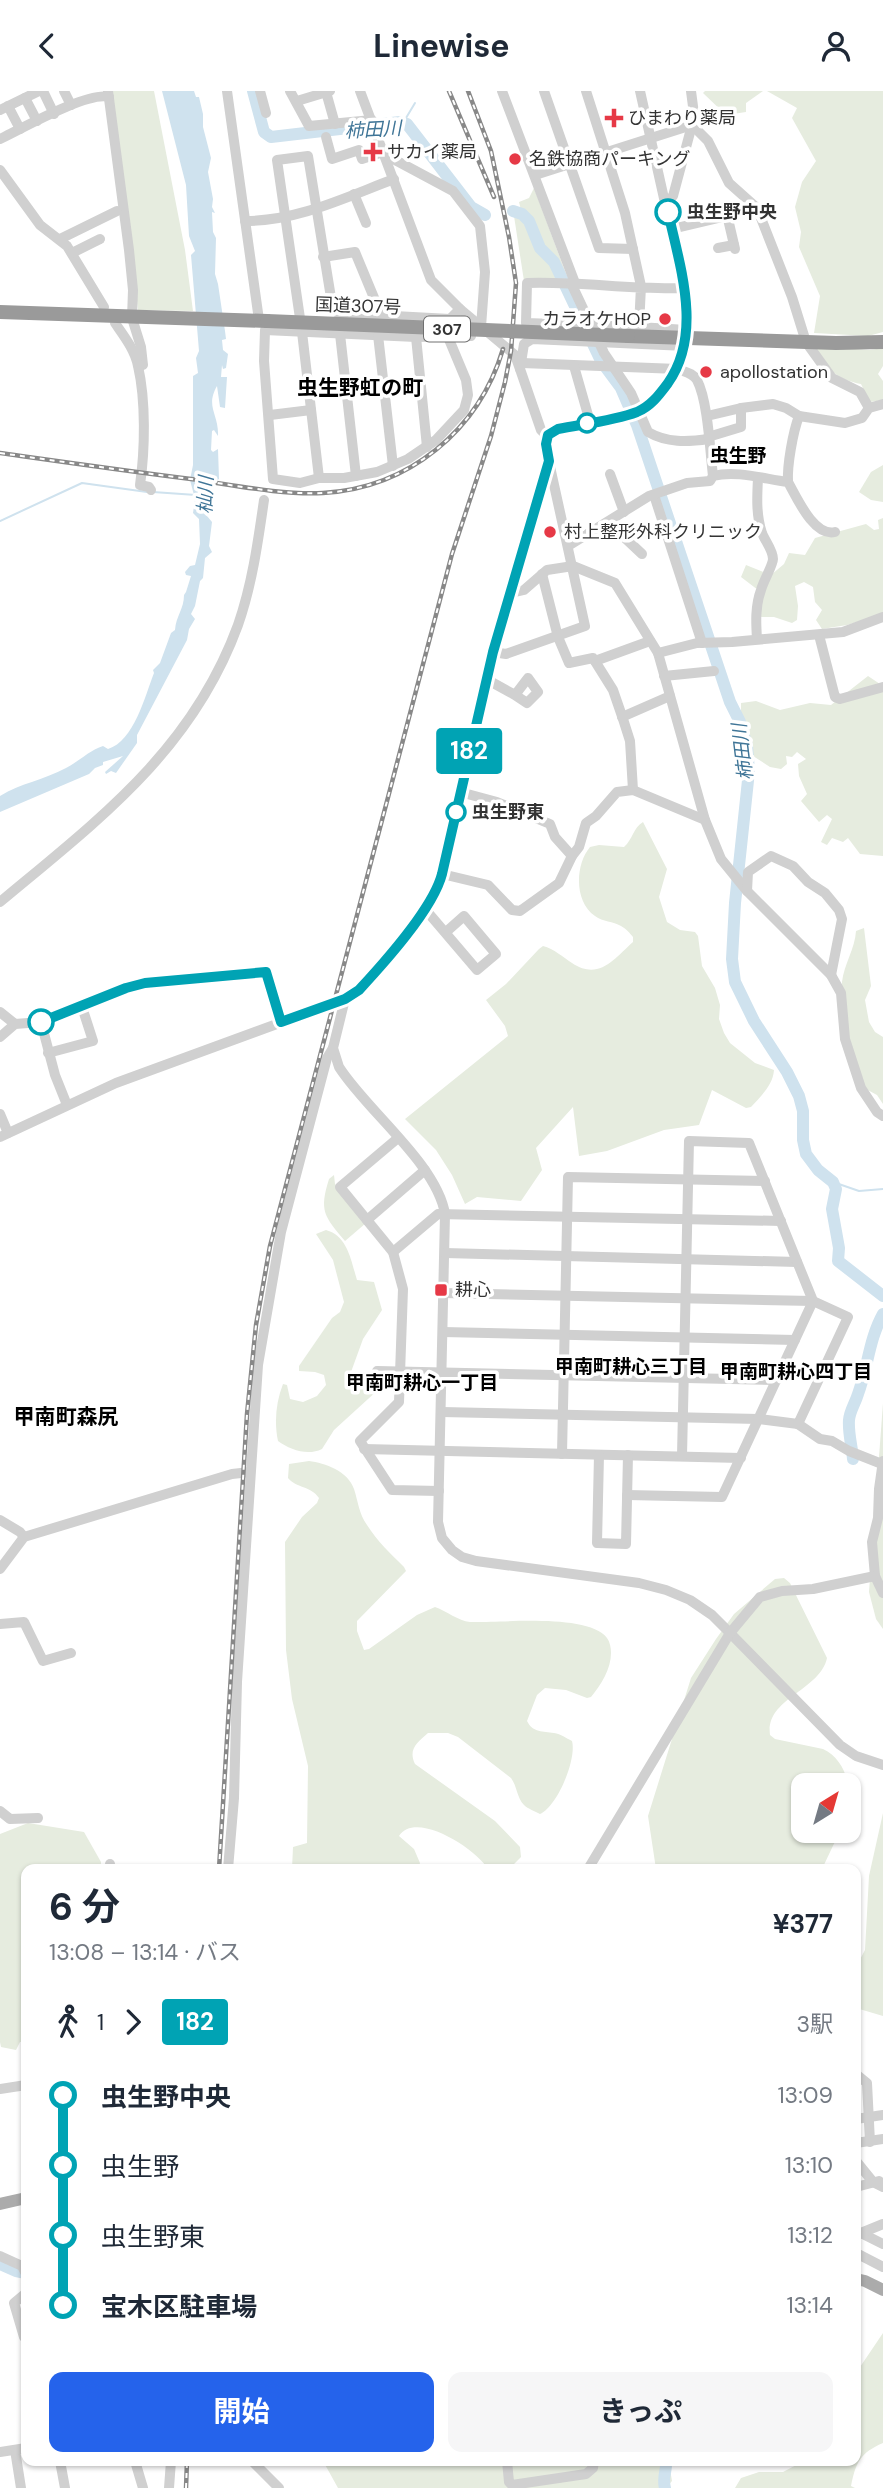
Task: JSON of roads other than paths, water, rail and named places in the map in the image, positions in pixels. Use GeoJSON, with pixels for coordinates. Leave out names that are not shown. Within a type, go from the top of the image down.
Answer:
{"type":"FeatureCollection","features":[{"type":"Feature","properties":{"kind":"highway","name":"国道307号"},"geometry":{"type":"LineString","coordinates":[[0,312],[634,332],[686,338],[883,342]]}},
{"type":"Feature","properties":{"kind":"main road"},"geometry":{"type":"LineString","coordinates":[[0,2204],[21,2199]]}},
{"type":"Feature","properties":{"kind":"main road"},"geometry":{"type":"LineString","coordinates":[[861,2280],[883,2290]]}},
{"type":"Feature","properties":{"kind":"street"},"geometry":{"type":"LineString","coordinates":[[20,129],[4,108],[41,91],[54,114]]}},
{"type":"Feature","properties":{"kind":"street"},"geometry":{"type":"LineString","coordinates":[[64,91],[71,105]]}},
{"type":"Feature","properties":{"kind":"street"},"geometry":{"type":"LineString","coordinates":[[227,91],[258,321]]}},
{"type":"Feature","properties":{"kind":"street"},"geometry":{"type":"LineString","coordinates":[[260,91],[266,113]]}},
{"type":"Feature","properties":{"kind":"street"},"geometry":{"type":"LineString","coordinates":[[290,91],[309,126],[374,124]]}},
{"type":"Feature","properties":{"kind":"street"},"geometry":{"type":"LineString","coordinates":[[360,91],[431,280],[460,309],[515,355],[541,430],[547,436],[549,461],[585,626],[506,654],[493,652]]}},
{"type":"Feature","properties":{"kind":"street"},"geometry":{"type":"LineString","coordinates":[[502,91],[535,174],[584,325],[608,367],[631,393],[634,412],[648,432],[680,441],[709,438],[741,427],[741,408]]}},
{"type":"Feature","properties":{"kind":"street"},"geometry":{"type":"LineString","coordinates":[[544,91],[599,248],[633,249]]}},
{"type":"Feature","properties":{"kind":"street"},"geometry":{"type":"LineString","coordinates":[[586,91],[625,213],[633,249],[640,286],[634,332],[584,325],[526,323],[527,283],[569,283],[640,286],[684,288]]}},
{"type":"Feature","properties":{"kind":"street"},"geometry":{"type":"LineString","coordinates":[[547,436],[558,429],[634,412],[658,398],[678,369],[686,338],[684,288],[640,91]]}},
{"type":"Feature","properties":{"kind":"street"},"geometry":{"type":"LineString","coordinates":[[666,202],[673,196],[694,114],[691,91]]}},
{"type":"Feature","properties":{"kind":"street"},"geometry":{"type":"LineString","coordinates":[[297,101],[328,92],[335,124]]}},
{"type":"Feature","properties":{"kind":"street"},"geometry":{"type":"LineString","coordinates":[[1,136],[71,105],[109,94],[143,365],[138,365]]}},
{"type":"Feature","properties":{"kind":"street"},"geometry":{"type":"LineString","coordinates":[[25,98],[37,121]]}},
{"type":"Feature","properties":{"kind":"street"},"geometry":{"type":"LineString","coordinates":[[535,174],[691,125]]}},
{"type":"Feature","properties":{"kind":"street"},"geometry":{"type":"LineString","coordinates":[[691,125],[708,141],[729,183],[757,208],[792,297],[806,342],[832,378],[860,392],[869,408]]}},
{"type":"Feature","properties":{"kind":"street"},"geometry":{"type":"LineString","coordinates":[[326,137],[332,159],[359,150],[362,159],[384,153],[453,191],[480,226],[485,272],[481,327]]}},
{"type":"Feature","properties":{"kind":"street"},"geometry":{"type":"LineString","coordinates":[[319,478],[302,332],[277,160],[308,156],[333,310],[338,313],[382,317],[450,319]]}},
{"type":"Feature","properties":{"kind":"street"},"geometry":{"type":"LineString","coordinates":[[0,170],[40,225],[60,239],[72,253],[104,307]]}},
{"type":"Feature","properties":{"kind":"street"},"geometry":{"type":"LineString","coordinates":[[245,221],[285,218],[394,179]]}},
{"type":"Feature","properties":{"kind":"street"},"geometry":{"type":"LineString","coordinates":[[354,194],[366,223]]}},
{"type":"Feature","properties":{"kind":"street"},"geometry":{"type":"LineString","coordinates":[[60,239],[117,211]]}},
{"type":"Feature","properties":{"kind":"street"},"geometry":{"type":"LineString","coordinates":[[672,229],[726,211],[734,247],[718,248]]}},
{"type":"Feature","properties":{"kind":"street"},"geometry":{"type":"LineString","coordinates":[[72,253],[100,239]]}},
{"type":"Feature","properties":{"kind":"street"},"geometry":{"type":"LineString","coordinates":[[323,257],[355,252],[382,317]]}},
{"type":"Feature","properties":{"kind":"street"},"geometry":{"type":"LineString","coordinates":[[460,309],[450,319],[448,337],[466,380],[467,400],[460,414],[427,447],[393,466],[356,476],[319,478],[300,483],[273,479],[264,361],[265,330],[416,337],[448,337],[495,337]]}},
{"type":"Feature","properties":{"kind":"street"},"geometry":{"type":"LineString","coordinates":[[115,323],[138,365],[144,449],[140,485],[151,490]]}},
{"type":"Feature","properties":{"kind":"street"},"geometry":{"type":"LineString","coordinates":[[340,334],[356,476]]}},
{"type":"Feature","properties":{"kind":"street"},"geometry":{"type":"LineString","coordinates":[[379,335],[393,466]]}},
{"type":"Feature","properties":{"kind":"street"},"geometry":{"type":"LineString","coordinates":[[416,337],[427,447]]}},
{"type":"Feature","properties":{"kind":"street"},"geometry":{"type":"LineString","coordinates":[[521,366],[524,344],[532,339],[593,342],[686,338]]}},
{"type":"Feature","properties":{"kind":"street"},"geometry":{"type":"LineString","coordinates":[[521,366],[678,369],[692,374],[697,380],[707,416],[713,476],[710,481],[687,483],[654,495],[568,546]]}},
{"type":"Feature","properties":{"kind":"street"},"geometry":{"type":"LineString","coordinates":[[574,366],[590,422]]}},
{"type":"Feature","properties":{"kind":"street"},"geometry":{"type":"LineString","coordinates":[[707,416],[773,404],[800,416],[845,423],[862,418],[869,408],[883,404]]}},
{"type":"Feature","properties":{"kind":"street"},"geometry":{"type":"LineString","coordinates":[[270,415],[311,410]]}},
{"type":"Feature","properties":{"kind":"street"},"geometry":{"type":"LineString","coordinates":[[800,416],[793,437],[788,482],[821,531],[835,533]]}},
{"type":"Feature","properties":{"kind":"street"},"geometry":{"type":"LineString","coordinates":[[0,1114],[4,1135],[116,1083],[345,999],[359,990],[370,978],[425,909],[439,886],[486,679],[549,461]]}},
{"type":"Feature","properties":{"kind":"street"},"geometry":{"type":"LineString","coordinates":[[610,474],[624,512]]}},
{"type":"Feature","properties":{"kind":"street"},"geometry":{"type":"LineString","coordinates":[[713,476],[746,475],[788,482]]}},
{"type":"Feature","properties":{"kind":"street"},"geometry":{"type":"LineString","coordinates":[[757,639],[755,622],[759,594],[773,557],[762,535],[758,517],[758,478]]}},
{"type":"Feature","properties":{"kind":"street"},"geometry":{"type":"LineString","coordinates":[[654,495],[704,644]]}},
{"type":"Feature","properties":{"kind":"street"},"geometry":{"type":"LineString","coordinates":[[0,902],[106,814],[168,749],[181,731],[209,685],[237,626],[250,585],[264,500]]}},
{"type":"Feature","properties":{"kind":"street"},"geometry":{"type":"LineString","coordinates":[[608,522],[642,554]]}},
{"type":"Feature","properties":{"kind":"street"},"geometry":{"type":"LineString","coordinates":[[511,593],[524,590],[547,570],[573,566],[615,583],[658,653],[705,820],[721,859],[733,877],[831,975],[841,993],[845,1039],[861,1088],[877,1112],[883,1116]]}},
{"type":"Feature","properties":{"kind":"street"},"geometry":{"type":"LineString","coordinates":[[542,574],[558,637],[569,663],[593,657],[612,690],[629,741],[632,790]]}},
{"type":"Feature","properties":{"kind":"street"},"geometry":{"type":"LineString","coordinates":[[658,653],[717,642],[843,632],[883,617]]}},
{"type":"Feature","properties":{"kind":"street"},"geometry":{"type":"LineString","coordinates":[[819,635],[835,697],[840,699],[883,687]]}},
{"type":"Feature","properties":{"kind":"street"},"geometry":{"type":"LineString","coordinates":[[595,661],[650,641]]}},
{"type":"Feature","properties":{"kind":"street"},"geometry":{"type":"LineString","coordinates":[[664,676],[715,671]]}},
{"type":"Feature","properties":{"kind":"street"},"geometry":{"type":"LineString","coordinates":[[486,679],[514,695]]}},
{"type":"Feature","properties":{"kind":"street"},"geometry":{"type":"LineString","coordinates":[[622,717],[670,696]]}},
{"type":"Feature","properties":{"kind":"street"},"geometry":{"type":"LineString","coordinates":[[442,874],[488,885],[507,906],[517,912],[559,883],[579,847],[586,823],[596,816],[617,792],[632,790],[705,820]]}},
{"type":"Feature","properties":{"kind":"street"},"geometry":{"type":"LineString","coordinates":[[460,792],[497,802],[550,824],[555,838],[572,856]]}},
{"type":"Feature","properties":{"kind":"street"},"geometry":{"type":"LineString","coordinates":[[745,889],[748,872],[771,856],[793,866],[808,882],[825,893],[839,910],[842,919],[831,975]]}},
{"type":"Feature","properties":{"kind":"street"},"geometry":{"type":"LineString","coordinates":[[425,909],[477,970],[496,954],[464,916],[446,932]]}},
{"type":"Feature","properties":{"kind":"street"},"geometry":{"type":"LineString","coordinates":[[0,1037],[15,1024],[41,1022],[145,983],[266,972],[281,1022]]}},
{"type":"Feature","properties":{"kind":"street"},"geometry":{"type":"LineString","coordinates":[[228,1864],[234,1798],[237,1682],[258,1365],[274,1263],[319,1084],[333,1048],[345,999]]}},
{"type":"Feature","properties":{"kind":"street"},"geometry":{"type":"LineString","coordinates":[[48,1053],[93,1041],[82,1007]]}},
{"type":"Feature","properties":{"kind":"street"},"geometry":{"type":"LineString","coordinates":[[0,1012],[15,1024]]}},
{"type":"Feature","properties":{"kind":"street"},"geometry":{"type":"LineString","coordinates":[[41,1022],[48,1053],[66,1105]]}},
{"type":"Feature","properties":{"kind":"street"},"geometry":{"type":"LineString","coordinates":[[333,1048],[342,1073],[425,1170],[439,1191],[445,1214],[439,1530],[446,1544],[462,1557],[476,1561],[639,1583],[690,1600],[712,1615],[840,1745],[856,1756],[883,1765]]}},
{"type":"Feature","properties":{"kind":"street"},"geometry":{"type":"LineString","coordinates":[[398,1138],[340,1187],[393,1252],[402,1289],[399,1402],[360,1441],[392,1490],[439,1491]]}},
{"type":"Feature","properties":{"kind":"street"},"geometry":{"type":"LineString","coordinates":[[627,1495],[723,1497],[813,1301],[749,1143],[689,1141],[682,1456]]}},
{"type":"Feature","properties":{"kind":"street"},"geometry":{"type":"LineString","coordinates":[[367,1220],[425,1170]]}},
{"type":"Feature","properties":{"kind":"street"},"geometry":{"type":"LineString","coordinates":[[562,1454],[568,1177],[765,1181]]}},
{"type":"Feature","properties":{"kind":"street"},"geometry":{"type":"LineString","coordinates":[[393,1252],[438,1214],[780,1221]]}},
{"type":"Feature","properties":{"kind":"street"},"geometry":{"type":"LineString","coordinates":[[445,1253],[797,1262]]}},
{"type":"Feature","properties":{"kind":"street"},"geometry":{"type":"LineString","coordinates":[[443,1293],[813,1301],[848,1317],[798,1424]]}},
{"type":"Feature","properties":{"kind":"street"},"geometry":{"type":"LineString","coordinates":[[443,1332],[795,1340]]}},
{"type":"Feature","properties":{"kind":"street"},"geometry":{"type":"LineString","coordinates":[[377,1371],[777,1380]]}},
{"type":"Feature","properties":{"kind":"street"},"geometry":{"type":"LineString","coordinates":[[442,1412],[759,1419],[798,1424],[820,1439],[832,1441],[861,1457],[883,1463],[878,1489],[878,1518],[872,1542],[875,1576],[883,1593]]}},
{"type":"Feature","properties":{"kind":"street"},"geometry":{"type":"LineString","coordinates":[[364,1449],[741,1458]]}},
{"type":"Feature","properties":{"kind":"street"},"geometry":{"type":"LineString","coordinates":[[599,1455],[597,1543],[626,1544],[628,1455]]}},
{"type":"Feature","properties":{"kind":"street"},"geometry":{"type":"LineString","coordinates":[[0,1569],[24,1538],[232,1474],[250,1472]]}},
{"type":"Feature","properties":{"kind":"street"},"geometry":{"type":"LineString","coordinates":[[0,1520],[20,1532],[24,1538]]}},
{"type":"Feature","properties":{"kind":"street"},"geometry":{"type":"LineString","coordinates":[[591,1864],[730,1633],[760,1597],[875,1576]]}},
{"type":"Feature","properties":{"kind":"street"},"geometry":{"type":"LineString","coordinates":[[0,1625],[24,1622],[43,1661],[71,1653]]}},
{"type":"Feature","properties":{"kind":"street"},"geometry":{"type":"LineString","coordinates":[[0,1811],[10,1819],[38,1818]]}},
{"type":"Feature","properties":{"kind":"street"},"geometry":{"type":"LineString","coordinates":[[861,2083],[870,2142]]}},
{"type":"Feature","properties":{"kind":"street"},"geometry":{"type":"LineString","coordinates":[[0,2089],[21,2086]]}},
{"type":"Feature","properties":{"kind":"street"},"geometry":{"type":"LineString","coordinates":[[861,2119],[883,2115]]}},
{"type":"Feature","properties":{"kind":"street"},"geometry":{"type":"LineString","coordinates":[[861,2143],[883,2140]]}},
{"type":"Feature","properties":{"kind":"street"},"geometry":{"type":"LineString","coordinates":[[861,2166],[880,2183]]}},
{"type":"Feature","properties":{"kind":"street"},"geometry":{"type":"LineString","coordinates":[[861,2186],[880,2183]]}},
{"type":"Feature","properties":{"kind":"street"},"geometry":{"type":"LineString","coordinates":[[861,2233],[883,2224]]}},
{"type":"Feature","properties":{"kind":"street"},"geometry":{"type":"LineString","coordinates":[[861,2235],[883,2244]]}},
{"type":"Feature","properties":{"kind":"street"},"geometry":{"type":"LineString","coordinates":[[0,2256],[21,2266]]}},
{"type":"Feature","properties":{"kind":"street"},"geometry":{"type":"LineString","coordinates":[[861,2256],[883,2267]]}},
{"type":"Feature","properties":{"kind":"street"},"geometry":{"type":"LineString","coordinates":[[21,2297],[14,2303],[21,2327]]}},
{"type":"Feature","properties":{"kind":"street"},"geometry":{"type":"LineString","coordinates":[[0,2452],[21,2449],[20,2488]]}},
{"type":"Feature","properties":{"kind":"street"},"geometry":{"type":"LineString","coordinates":[[61,2466],[65,2488]]}},
{"type":"Feature","properties":{"kind":"street"},"geometry":{"type":"LineString","coordinates":[[136,2466],[143,2488]]}},
{"type":"Feature","properties":{"kind":"street"},"geometry":{"type":"LineString","coordinates":[[169,2488],[171,2466]]}},
{"type":"Feature","properties":{"kind":"street"},"geometry":{"type":"LineString","coordinates":[[258,2466],[279,2488]]}},
{"type":"Feature","properties":{"kind":"street"},"geometry":{"type":"LineString","coordinates":[[507,2466],[509,2482],[512,2485],[586,2474],[593,2466]]}},
{"type":"Feature","properties":{"kind":"water","name":"杣川"},"geometry":{"type":"Polygon","coordinates":[[[162,91],[194,91],[196,97],[199,97],[211,158],[208,172],[215,213],[212,212],[216,238],[215,274],[226,339],[222,340],[223,350],[228,354],[226,368],[223,369],[222,365],[221,377],[227,377],[225,408],[220,407],[217,386],[212,400],[218,436],[212,431],[211,450],[213,452],[218,449],[219,479],[215,481],[212,478],[210,482],[215,492],[212,507],[207,511],[212,522],[209,546],[212,552],[205,558],[203,578],[191,614],[195,619],[187,640],[137,735],[137,743],[116,773],[105,772],[123,756],[103,762],[103,765],[89,774],[0,812],[0,796],[58,772],[98,748],[103,746],[108,749],[125,737],[132,728],[153,670],[160,663],[171,633],[175,630],[191,576],[185,572],[195,565],[200,544],[199,519],[193,513],[195,499],[190,480],[193,465],[193,376],[198,373],[196,358],[199,351],[191,255],[195,251],[189,236],[186,185],[162,91]]]}},
{"type":"Feature","properties":{"kind":"waterway","name":"柿田川"},"geometry":{"type":"LineString","coordinates":[[253,91],[264,132],[271,137],[400,122],[407,124],[471,207],[485,215]]}},
{"type":"Feature","properties":{"kind":"waterway"},"geometry":{"type":"LineString","coordinates":[[403,123],[415,103]]}},
{"type":"Feature","properties":{"kind":"waterway","name":"柿田川"},"geometry":{"type":"LineString","coordinates":[[513,211],[522,214],[529,221],[540,248],[554,262],[601,361],[621,388],[637,425],[730,702],[740,722],[747,746],[749,771],[735,903],[732,959],[735,982],[754,1021],[799,1096],[803,1111],[806,1154],[818,1170],[833,1182],[836,1189],[832,1209],[839,1248],[838,1261],[883,1296]]}},
{"type":"Feature","properties":{"kind":"waterway"},"geometry":{"type":"LineString","coordinates":[[0,521],[82,483],[147,492]]}},
{"type":"Feature","properties":{"kind":"waterway","name":"杣川"},"geometry":{"type":"LineString","coordinates":[[153,492],[196,495]]}},
{"type":"Feature","properties":{"kind":"waterway"},"geometry":{"type":"LineString","coordinates":[[833,1182],[859,1191],[883,1189]]}},
{"type":"Feature","properties":{"kind":"waterway","name":"柿田川"},"geometry":{"type":"LineString","coordinates":[[853,1459],[850,1416],[883,1314]]}},
{"type":"Feature","properties":{"kind":"waterway"},"geometry":{"type":"LineString","coordinates":[[0,2264],[21,2272]]}},
{"type":"Feature","properties":{"kind":"waterway"},"geometry":{"type":"LineString","coordinates":[[665,2488],[666,2466]]}},
{"type":"Feature","properties":{"kind":"railway"},"geometry":{"type":"LineString","coordinates":[[449,91],[494,197]]}},
{"type":"Feature","properties":{"kind":"railway"},"geometry":{"type":"LineString","coordinates":[[219,1864],[247,1414],[256,1325],[270,1246],[452,554],[491,436],[511,351],[516,283],[509,237],[491,151],[468,91]]}},
{"type":"Feature","properties":{"kind":"railway"},"geometry":{"type":"LineString","coordinates":[[0,453],[274,491],[323,493],[354,489],[384,480],[411,467],[458,429],[477,405],[492,378],[503,349]]}},
{"type":"Feature","properties":{"kind":"railway"},"geometry":{"type":"LineString","coordinates":[[186,2488],[187,2466]]}},
{"type":"Feature","properties":{"kind":"place","name":"ひまわり薬局"},"geometry":{"type":"Point","coordinates":[614,118]}},
{"type":"Feature","properties":{"kind":"place","name":"サカイ薬局"},"geometry":{"type":"Point","coordinates":[373,152]}},
{"type":"Feature","properties":{"kind":"place","name":"名鉄協商パーキング"},"geometry":{"type":"Point","coordinates":[515,159]}},
{"type":"Feature","properties":{"kind":"place","name":"虫生野中央"},"geometry":{"type":"Point","coordinates":[668,212]}},
{"type":"Feature","properties":{"kind":"place","name":"カラオケHOP"},"geometry":{"type":"Point","coordinates":[665,319]}},
{"type":"Feature","properties":{"kind":"place","name":"apollostation"},"geometry":{"type":"Point","coordinates":[706,372]}},
{"type":"Feature","properties":{"kind":"place","name":"村上整形外科クリニック"},"geometry":{"type":"Point","coordinates":[550,532]}},
{"type":"Feature","properties":{"kind":"place","name":"虫生野東"},"geometry":{"type":"Point","coordinates":[456,812]}},
{"type":"Feature","properties":{"kind":"place","name":"耕心"},"geometry":{"type":"Point","coordinates":[441,1290]}},
{"type":"Feature","properties":{"kind":"district","name":"虫生野虹の町"},"geometry":{"type":"Point","coordinates":[360,388]}},
{"type":"Feature","properties":{"kind":"district","name":"虫生野"},"geometry":{"type":"Point","coordinates":[738,455]}},
{"type":"Feature","properties":{"kind":"district","name":"甲南町耕心三丁目"},"geometry":{"type":"Point","coordinates":[631,1366]}},
{"type":"Feature","properties":{"kind":"district","name":"甲南町耕心四丁目"},"geometry":{"type":"Point","coordinates":[796,1371]}},
{"type":"Feature","properties":{"kind":"district","name":"甲南町耕心一丁目"},"geometry":{"type":"Point","coordinates":[422,1382]}},
{"type":"Feature","properties":{"kind":"district","name":"甲南町森尻"},"geometry":{"type":"Point","coordinates":[66,1417]}}]}
